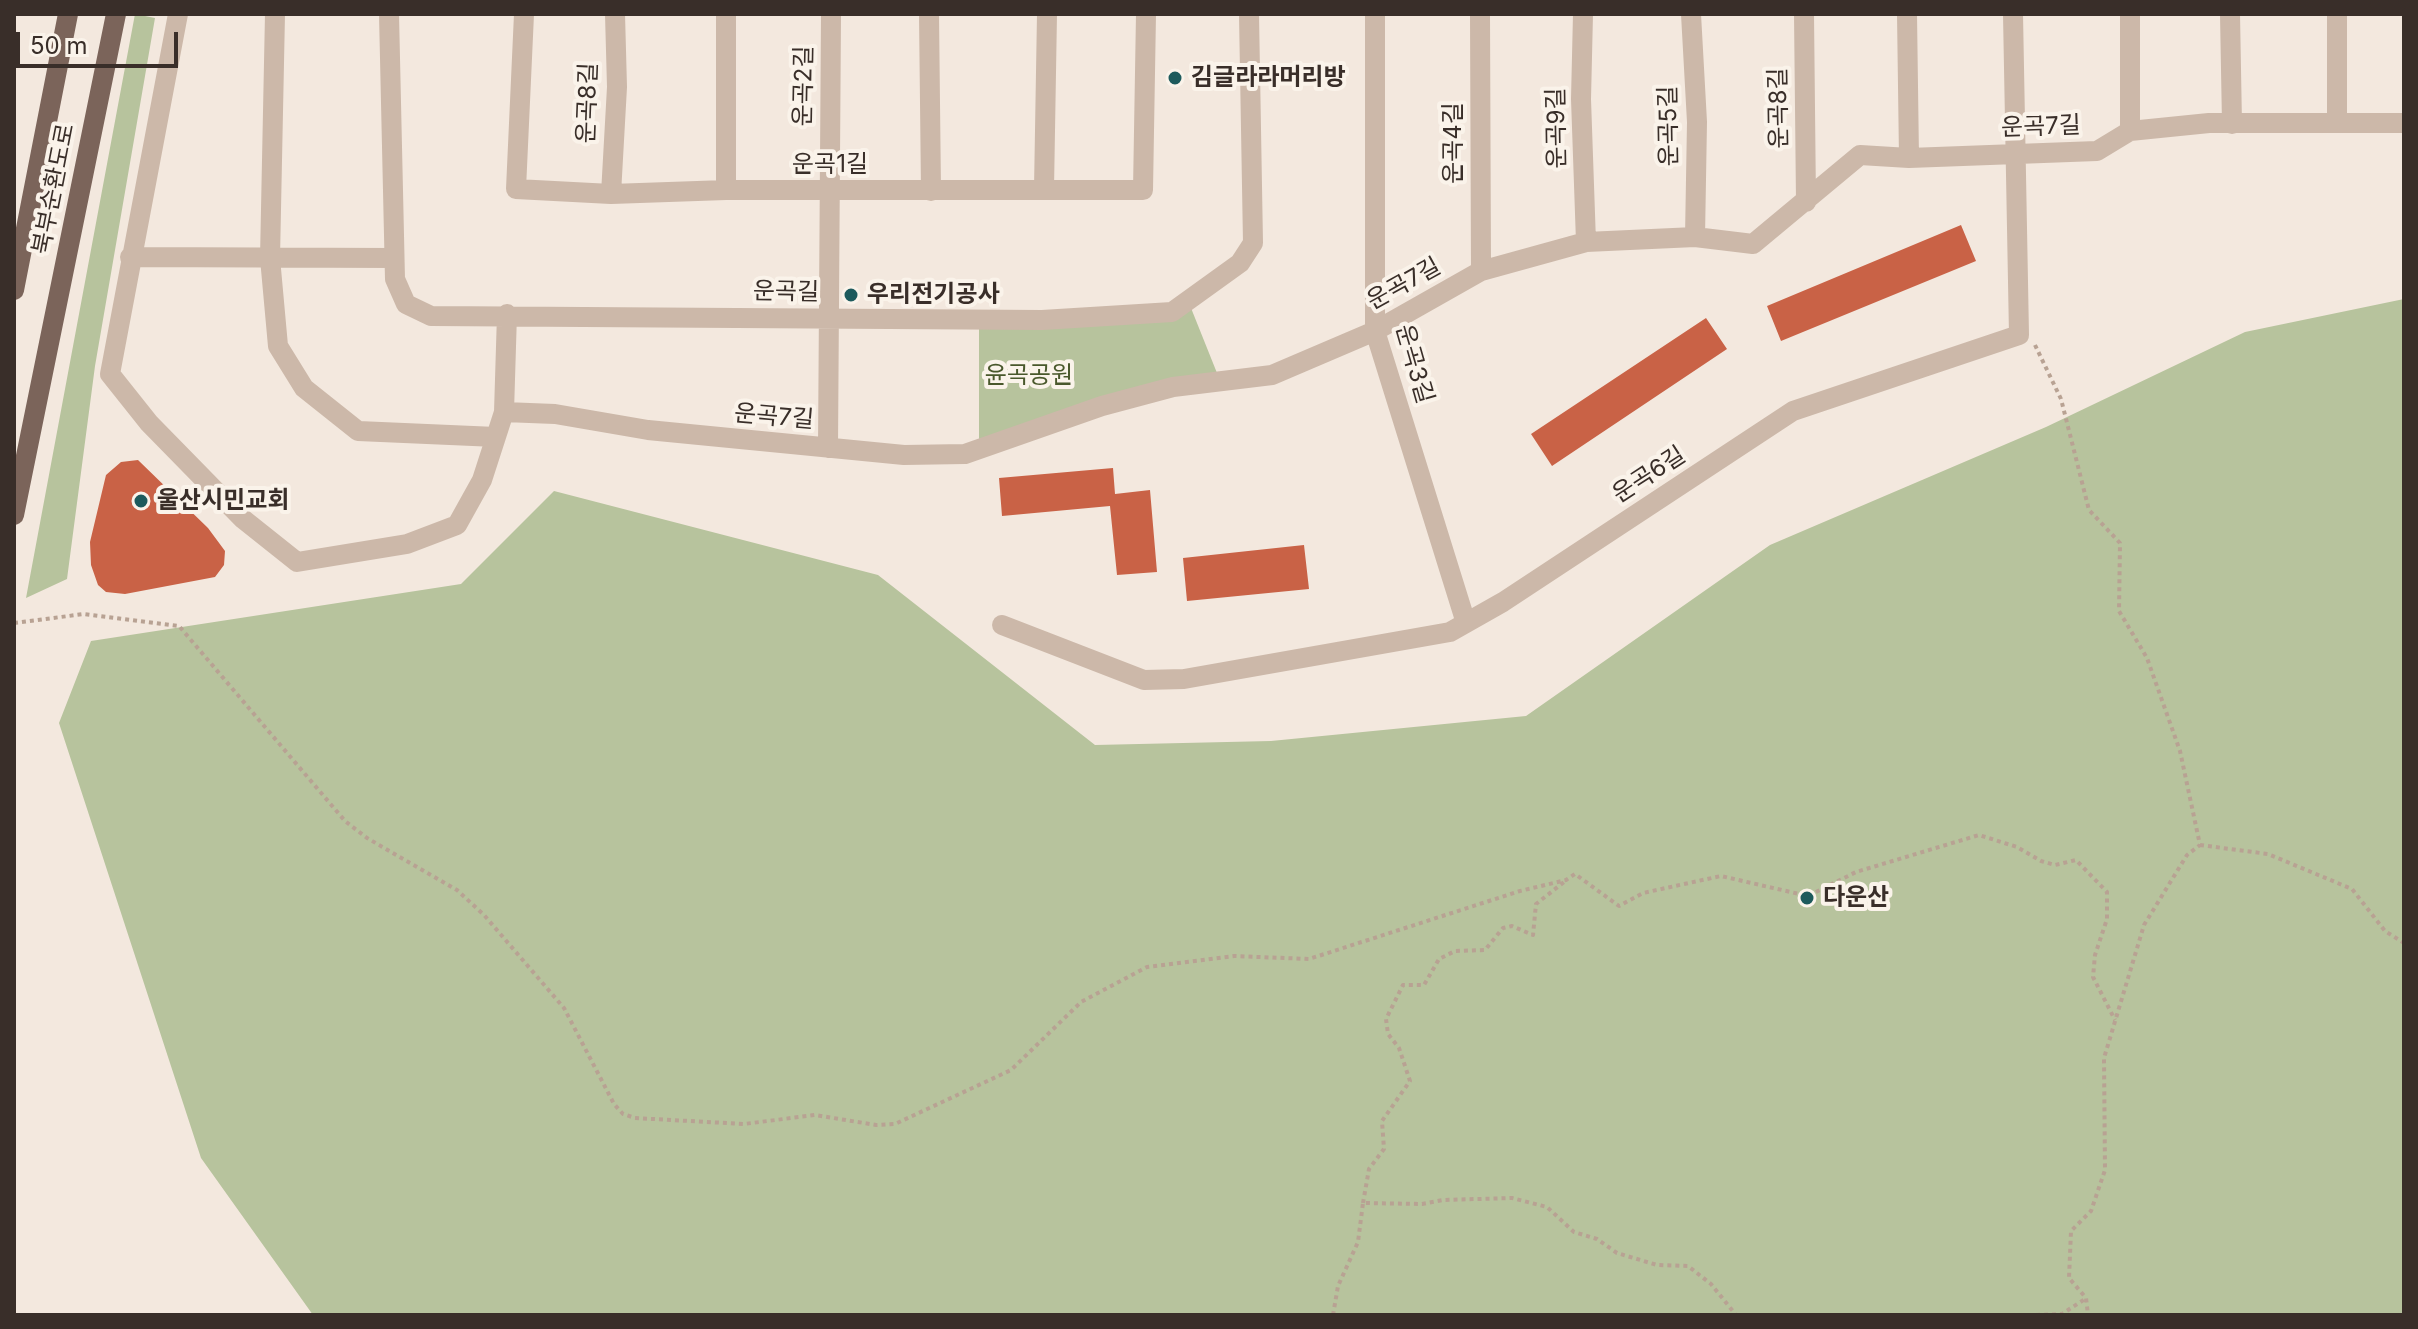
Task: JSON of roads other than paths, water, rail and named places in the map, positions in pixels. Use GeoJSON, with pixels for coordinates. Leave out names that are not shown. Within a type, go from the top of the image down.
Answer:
{"type":"FeatureCollection","features":[{"type":"Feature","properties":{"kind":"main road","name":"북부순환도로"},"geometry":{"type":"LineString","coordinates":[[14,515],[116,14]]}},
{"type":"Feature","properties":{"kind":"main road","name":"북부순환도로"},"geometry":{"type":"LineString","coordinates":[[14,290],[64,20]]}},
{"type":"Feature","properties":{"kind":"street"},"geometry":{"type":"LineString","coordinates":[[178,14],[110,374],[149,423],[232,508],[297,562],[407,544],[457,525],[482,480],[504,412],[507,314]]}},
{"type":"Feature","properties":{"kind":"street"},"geometry":{"type":"LineString","coordinates":[[275,14],[270,258],[278,346],[304,388],[358,431],[496,437]]}},
{"type":"Feature","properties":{"kind":"street","name":"운곡길"},"geometry":{"type":"LineString","coordinates":[[389,14],[395,279],[406,304],[431,316],[507,314],[1042,320],[1172,312],[1240,263],[1253,243],[1249,14]]}},
{"type":"Feature","properties":{"kind":"street","name":"운곡1길"},"geometry":{"type":"LineString","coordinates":[[524,14],[516,189],[611,194],[726,190],[1143,190],[1146,14]]}},
{"type":"Feature","properties":{"kind":"street","name":"운곡8길"},"geometry":{"type":"LineString","coordinates":[[611,194],[617,87],[615,14]]}},
{"type":"Feature","properties":{"kind":"street"},"geometry":{"type":"LineString","coordinates":[[726,14],[726,190]]}},
{"type":"Feature","properties":{"kind":"street","name":"운곡2길"},"geometry":{"type":"LineString","coordinates":[[828,448],[831,14]]}},
{"type":"Feature","properties":{"kind":"street"},"geometry":{"type":"LineString","coordinates":[[929,14],[931,191]]}},
{"type":"Feature","properties":{"kind":"street"},"geometry":{"type":"LineString","coordinates":[[1044,189],[1047,14]]}},
{"type":"Feature","properties":{"kind":"street","name":"운곡3길"},"geometry":{"type":"LineString","coordinates":[[1375,14],[1372,79],[1375,331],[1466,623]]}},
{"type":"Feature","properties":{"kind":"street","name":"운곡4길"},"geometry":{"type":"LineString","coordinates":[[1480,14],[1481,271]]}},
{"type":"Feature","properties":{"kind":"street","name":"운곡9길"},"geometry":{"type":"LineString","coordinates":[[1583,14],[1581,99],[1586,242]]}},
{"type":"Feature","properties":{"kind":"street","name":"운곡5길"},"geometry":{"type":"LineString","coordinates":[[1691,14],[1697,122],[1695,237]]}},
{"type":"Feature","properties":{"kind":"street","name":"운곡8길"},"geometry":{"type":"LineString","coordinates":[[1804,14],[1806,202]]}},
{"type":"Feature","properties":{"kind":"street"},"geometry":{"type":"LineString","coordinates":[[1907,14],[1909,158]]}},
{"type":"Feature","properties":{"kind":"street"},"geometry":{"type":"LineString","coordinates":[[2013,14],[2017,154]]}},
{"type":"Feature","properties":{"kind":"street"},"geometry":{"type":"LineString","coordinates":[[2130,14],[2130,131]]}},
{"type":"Feature","properties":{"kind":"street"},"geometry":{"type":"LineString","coordinates":[[2230,14],[2232,124]]}},
{"type":"Feature","properties":{"kind":"street"},"geometry":{"type":"LineString","coordinates":[[2337,14],[2337,120]]}},
{"type":"Feature","properties":{"kind":"street","name":"운곡7길"},"geometry":{"type":"LineString","coordinates":[[504,412],[555,414],[648,430],[904,455],[965,454],[1102,406],[1173,387],[1272,375],[1375,331],[1481,271],[1586,242],[1695,237],[1753,244],[1860,155],[1909,158],[2097,151],[2130,131],[2337,120],[2404,123]]}},
{"type":"Feature","properties":{"kind":"street","name":"운곡6길"},"geometry":{"type":"LineString","coordinates":[[1002,625],[1144,680],[1184,679],[1450,632],[1793,411],[2019,335],[2017,154]]}},
{"type":"Feature","properties":{"kind":"street"},"geometry":{"type":"LineString","coordinates":[[130,257],[394,258]]}},
{"type":"Feature","properties":{"kind":"place","name":"김글라라머리방"},"geometry":{"type":"Point","coordinates":[1175,78]}},
{"type":"Feature","properties":{"kind":"place","name":"우리전기공사"},"geometry":{"type":"Point","coordinates":[851,295]}},
{"type":"Feature","properties":{"kind":"place","name":"울산시민교회"},"geometry":{"type":"Point","coordinates":[141,501]}},
{"type":"Feature","properties":{"kind":"place","name":"다운산"},"geometry":{"type":"Point","coordinates":[1807,898]}},
{"type":"Feature","properties":{"kind":"park label","name":"윤곡공원"},"geometry":{"type":"Point","coordinates":[1029,376]}}]}
